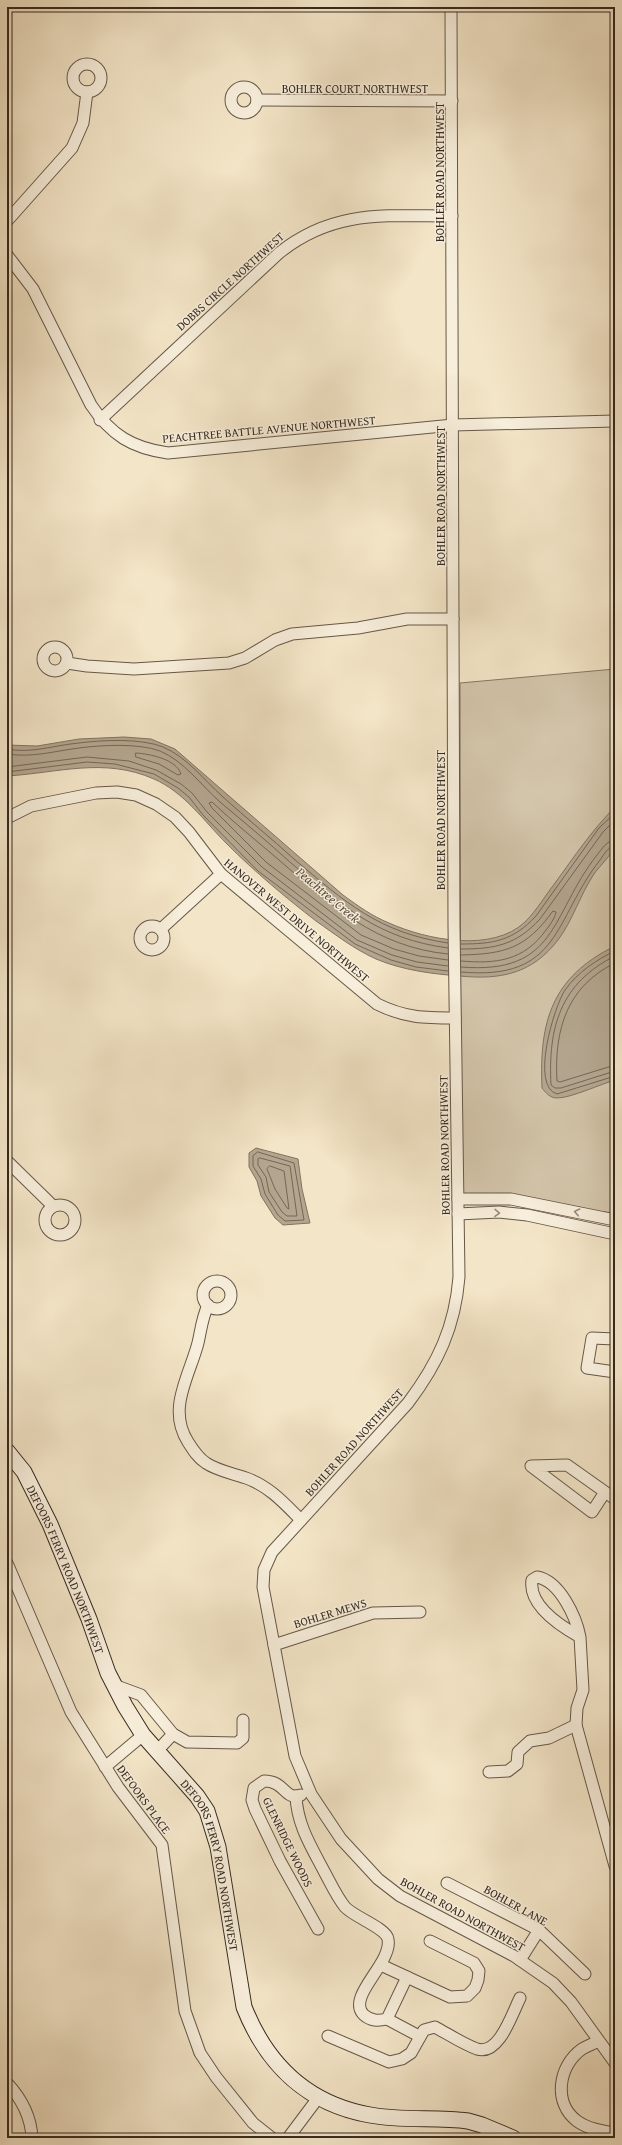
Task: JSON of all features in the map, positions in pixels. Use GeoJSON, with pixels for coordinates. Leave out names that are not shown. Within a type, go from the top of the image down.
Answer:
{"type":"FeatureCollection","features":[{"type":"Feature","properties":{"kind":"street","name":"BOHLER ROAD NORTHWEST"},"geometry":{"type":"LineString","coordinates":[[451,7],[454,982],[459,1277],[457,1301],[449,1331],[434,1364],[408,1403],[272,1552],[264,1570],[263,1587],[290,1737],[300,1769],[310,1791],[341,1839],[378,1879],[400,1896],[520,1960],[563,1993],[615,2063]]}},
{"type":"Feature","properties":{"kind":"street"},"geometry":{"type":"LineString","coordinates":[[7,221],[72,148],[83,123],[87,92]]}},
{"type":"Feature","properties":{"kind":"street","name":"BOHLER COURT NORTHWEST"},"geometry":{"type":"LineString","coordinates":[[257,100],[452,101]]}},
{"type":"Feature","properties":{"kind":"street","name":"DOBBS CIRCLE NORTHWEST"},"geometry":{"type":"LineString","coordinates":[[100,420],[273,258],[303,236],[329,224],[356,218],[452,216]]}},
{"type":"Feature","properties":{"kind":"street","name":"PEACHTREE BATTLE AVENUE NORTHWEST"},"geometry":{"type":"LineString","coordinates":[[7,255],[32,289],[100,420],[113,432],[129,442],[149,450],[168,453],[452,425],[615,421]]}},
{"type":"Feature","properties":{"kind":"street"},"geometry":{"type":"LineString","coordinates":[[67,663],[87,666],[134,669],[229,663],[245,658],[275,640],[292,634],[358,628],[407,619],[453,618]]}},
{"type":"Feature","properties":{"kind":"street","name":"HANOVER WEST DRIVE NORTHWEST"},"geometry":{"type":"LineString","coordinates":[[7,818],[31,806],[96,793],[117,792],[136,795],[156,804],[175,817],[221,874],[377,1004],[393,1012],[410,1016],[455,1018]]}},
{"type":"Feature","properties":{"kind":"street"},"geometry":{"type":"LineString","coordinates":[[161,929],[221,874]]}},
{"type":"Feature","properties":{"kind":"street"},"geometry":{"type":"LineString","coordinates":[[7,1161],[53,1206]]}},
{"type":"Feature","properties":{"kind":"street"},"geometry":{"type":"LineString","coordinates":[[458,1199],[511,1199],[615,1220]]}},
{"type":"Feature","properties":{"kind":"street"},"geometry":{"type":"LineString","coordinates":[[458,1214],[499,1212],[528,1215],[615,1234]]}},
{"type":"Feature","properties":{"kind":"street"},"geometry":{"type":"LineString","coordinates":[[208,1305],[180,1399],[179,1418],[184,1436],[193,1452],[206,1463],[220,1471],[246,1478],[264,1486],[278,1497],[301,1520]]}},
{"type":"Feature","properties":{"kind":"street"},"geometry":{"type":"LineString","coordinates":[[615,1339],[592,1338],[588,1368],[615,1372]]}},
{"type":"Feature","properties":{"kind":"street","name":"DEFOORS FERRY ROAD NORTHWEST"},"geometry":{"type":"LineString","coordinates":[[7,1451],[24,1472],[50,1524],[114,1686],[143,1735],[197,1796],[213,1827],[218,1847],[244,2007],[251,2025],[263,2046],[279,2066],[318,2098],[370,2115],[468,2121],[482,2125],[513,2138]]}},
{"type":"Feature","properties":{"kind":"street"},"geometry":{"type":"LineString","coordinates":[[605,1492],[592,1512],[531,1466],[567,1465],[615,1499]]}},
{"type":"Feature","properties":{"kind":"street","name":"DEFOORS PLACE"},"geometry":{"type":"LineString","coordinates":[[7,1563],[71,1712],[105,1767],[162,1844],[185,2011],[200,2053],[226,2090],[253,2123],[272,2138]]}},
{"type":"Feature","properties":{"kind":"street"},"geometry":{"type":"LineString","coordinates":[[580,1638],[547,1615],[536,1598],[531,1586],[532,1580],[537,1577],[544,1578],[554,1587],[574,1616],[580,1638],[583,1690],[577,1708],[576,1725],[615,1866]]}},
{"type":"Feature","properties":{"kind":"street","name":"BOHLER MEWS"},"geometry":{"type":"LineString","coordinates":[[274,1645],[373,1613],[420,1612]]}},
{"type":"Feature","properties":{"kind":"street"},"geometry":{"type":"LineString","coordinates":[[114,1686],[141,1694],[173,1734],[187,1742],[237,1743],[242,1738],[243,1720]]}},
{"type":"Feature","properties":{"kind":"street"},"geometry":{"type":"LineString","coordinates":[[489,1772],[508,1771],[517,1764],[518,1752],[530,1741],[549,1738],[576,1725]]}},
{"type":"Feature","properties":{"kind":"street"},"geometry":{"type":"LineString","coordinates":[[157,1751],[173,1734]]}},
{"type":"Feature","properties":{"kind":"street"},"geometry":{"type":"LineString","coordinates":[[105,1767],[143,1735]]}},
{"type":"Feature","properties":{"kind":"street","name":"GLENRIDGE WOODS"},"geometry":{"type":"LineString","coordinates":[[318,1929],[280,1861],[255,1809],[252,1795],[258,1784],[270,1781],[279,1784],[288,1794],[296,1796],[298,1816],[306,1837],[346,1908],[368,1924],[385,1932],[388,1938],[388,1944],[381,1965],[360,1998],[358,2005],[361,2012],[368,2018],[378,2021],[387,2019],[419,2036]]}},
{"type":"Feature","properties":{"kind":"street"},"geometry":{"type":"LineString","coordinates":[[296,1796],[310,1791]]}},
{"type":"Feature","properties":{"kind":"street","name":"BOHLER LANE"},"geometry":{"type":"LineString","coordinates":[[447,1883],[539,1930],[585,1974]]}},
{"type":"Feature","properties":{"kind":"street"},"geometry":{"type":"LineString","coordinates":[[520,1960],[539,1930]]}},
{"type":"Feature","properties":{"kind":"street"},"geometry":{"type":"LineString","coordinates":[[381,1965],[450,1997],[467,1996],[475,1988],[479,1971],[474,1963],[430,1941]]}},
{"type":"Feature","properties":{"kind":"street"},"geometry":{"type":"LineString","coordinates":[[387,2019],[407,1977]]}},
{"type":"Feature","properties":{"kind":"street"},"geometry":{"type":"LineString","coordinates":[[328,2036],[390,2062],[402,2059],[411,2053],[419,2036],[424,2030],[435,2027],[478,2049],[486,2049],[498,2043],[520,1998]]}},
{"type":"Feature","properties":{"kind":"street"},"geometry":{"type":"LineString","coordinates":[[598,2041],[581,2050],[568,2065],[562,2080],[560,2092],[568,2112],[577,2121],[587,2127],[615,2133]]}},
{"type":"Feature","properties":{"kind":"street"},"geometry":{"type":"LineString","coordinates":[[7,2083],[20,2099],[28,2115],[32,2138]]}},
{"type":"Feature","properties":{"kind":"street"},"geometry":{"type":"LineString","coordinates":[[288,2138],[318,2098]]}},
{"type":"Feature","properties":{"kind":"shaded area"},"geometry":{"type":"Polygon","coordinates":[[[615,669],[615,1213],[461,1197],[460,683],[615,669]]]}},
{"type":"Feature","properties":{"kind":"water","name":"Peachtree Creek"},"geometry":{"type":"Polygon","coordinates":[[[124,737],[151,739],[175,749],[343,895],[383,920],[404,929],[440,938],[477,940],[495,938],[511,932],[525,922],[584,844],[615,807],[616,842],[612,852],[589,882],[568,924],[558,940],[537,961],[514,972],[489,977],[439,974],[407,969],[386,963],[360,951],[316,921],[248,864],[175,791],[154,779],[135,772],[99,768],[81,768],[7,776],[7,745],[37,746],[79,739],[124,737]]]}},
{"type":"Feature","properties":{"kind":"water"},"geometry":{"type":"Polygon","coordinates":[[[615,946],[615,1080],[570,1096],[557,1098],[552,1097],[542,1088],[542,1064],[543,1042],[547,1022],[554,1004],[563,987],[577,972],[594,958],[615,946]]]}},
{"type":"Feature","properties":{"kind":"water"},"geometry":{"type":"Polygon","coordinates":[[[256,1148],[298,1159],[302,1189],[310,1223],[283,1225],[275,1218],[261,1196],[257,1181],[249,1167],[249,1153],[256,1148]]]}}]}
